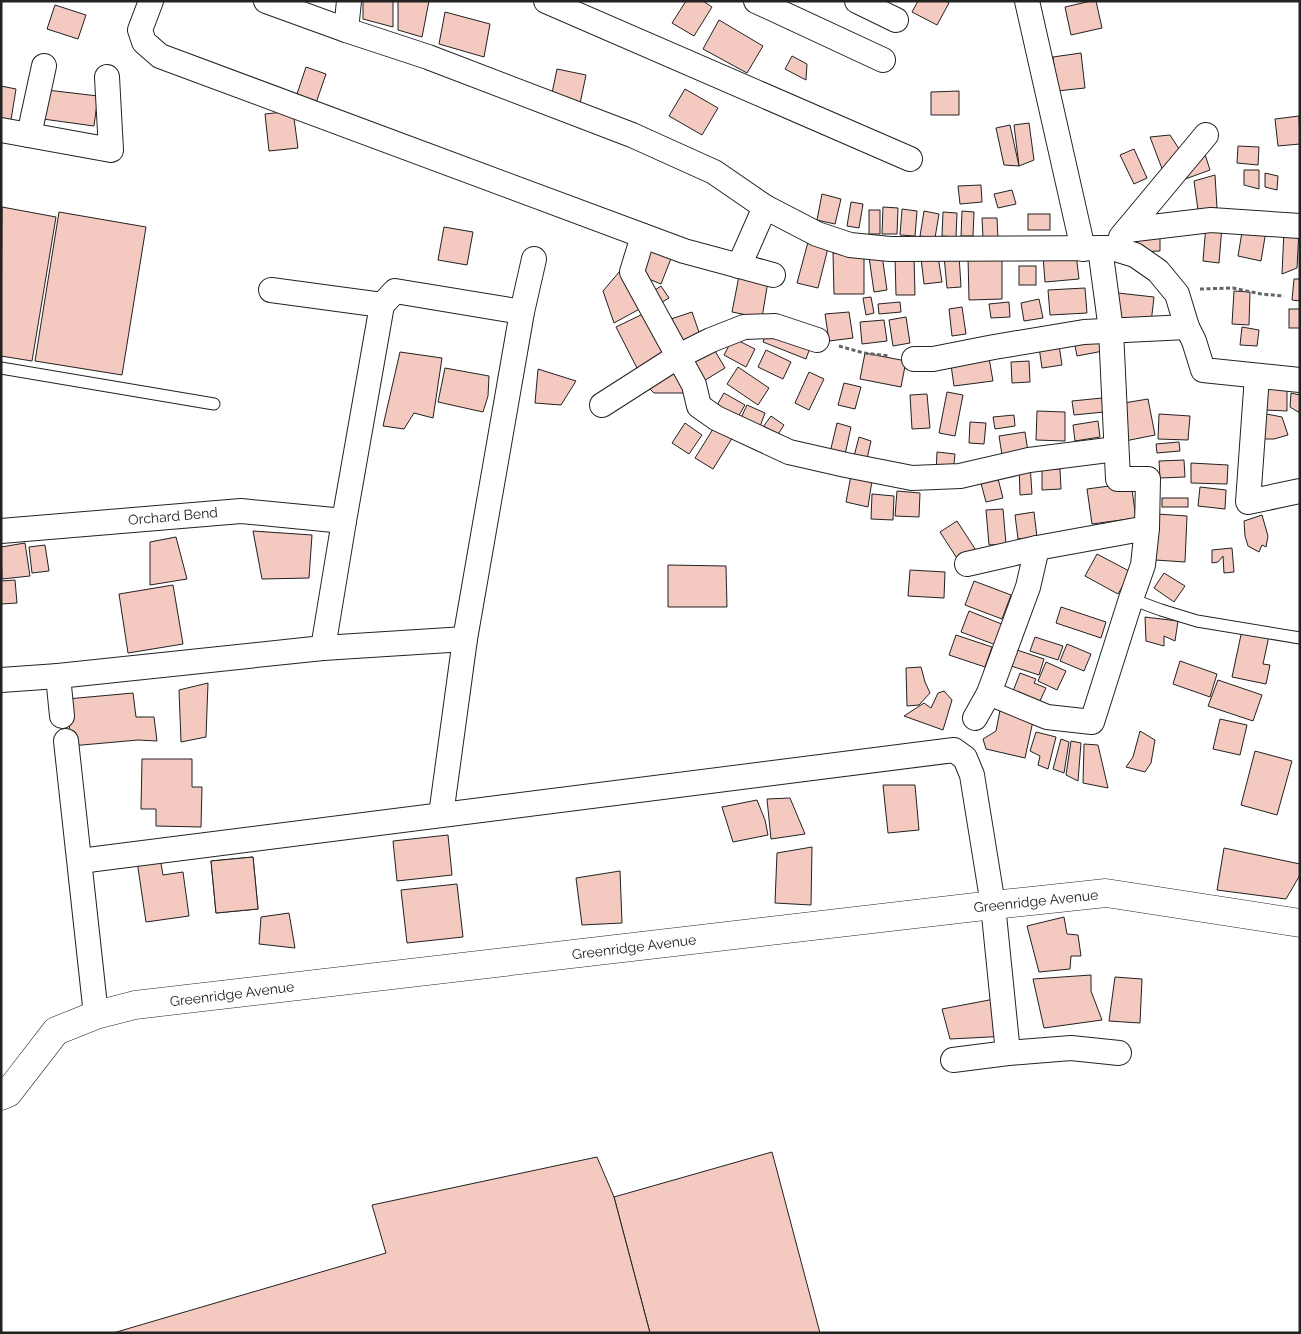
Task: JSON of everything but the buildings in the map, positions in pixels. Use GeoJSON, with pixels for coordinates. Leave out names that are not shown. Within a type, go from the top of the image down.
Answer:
{"type":"FeatureCollection","features":[{"type":"Feature","properties":{"kind":"street"},"geometry":{"type":"LineString","coordinates":[[151,1],[140,30],[144,42],[160,56],[684,251],[772,275]]}},
{"type":"Feature","properties":{"kind":"street"},"geometry":{"type":"LineString","coordinates":[[266,1],[428,57],[632,135],[714,172],[765,207],[817,234],[850,245],[890,249],[1098,248],[1135,255],[1158,271],[1177,294],[1187,327],[1204,370],[1300,380]]}},
{"type":"Feature","properties":{"kind":"street"},"geometry":{"type":"LineString","coordinates":[[346,30],[348,1]]}},
{"type":"Feature","properties":{"kind":"street"},"geometry":{"type":"LineString","coordinates":[[546,1],[910,159]]}},
{"type":"Feature","properties":{"kind":"street"},"geometry":{"type":"LineString","coordinates":[[756,1],[883,60]]}},
{"type":"Feature","properties":{"kind":"street"},"geometry":{"type":"LineString","coordinates":[[857,1],[896,20]]}},
{"type":"Feature","properties":{"kind":"street"},"geometry":{"type":"LineString","coordinates":[[989,692],[1047,717],[1092,722],[1143,565],[1147,528],[1148,479],[1118,479],[1111,330],[1098,248],[1027,1]]}},
{"type":"Feature","properties":{"kind":"street"},"geometry":{"type":"LineString","coordinates":[[29,135],[44,66]]}},
{"type":"Feature","properties":{"kind":"street"},"geometry":{"type":"LineString","coordinates":[[1,130],[111,150],[106,77]]}},
{"type":"Feature","properties":{"kind":"street"},"geometry":{"type":"LineString","coordinates":[[1098,248],[1127,230],[1206,135]]}},
{"type":"Feature","properties":{"kind":"street"},"geometry":{"type":"LineString","coordinates":[[739,266],[765,207]]}},
{"type":"Feature","properties":{"kind":"street"},"geometry":{"type":"LineString","coordinates":[[1127,230],[1211,220],[1300,226]]}},
{"type":"Feature","properties":{"kind":"street"},"geometry":{"type":"LineString","coordinates":[[643,236],[632,272],[694,385],[699,406],[716,418],[789,452],[912,478],[960,476],[1029,460],[1116,449]]}},
{"type":"Feature","properties":{"kind":"street"},"geometry":{"type":"LineString","coordinates":[[441,815],[465,639],[522,312],[534,259]]}},
{"type":"Feature","properties":{"kind":"street"},"geometry":{"type":"LineString","coordinates":[[271,290],[382,305]]}},
{"type":"Feature","properties":{"kind":"street"},"geometry":{"type":"LineString","coordinates":[[323,648],[382,305],[395,291],[522,312]]}},
{"type":"Feature","properties":{"kind":"street"},"geometry":{"type":"LineString","coordinates":[[602,405],[678,357],[711,340],[744,327],[775,326],[817,340]]}},
{"type":"Feature","properties":{"kind":"street"},"geometry":{"type":"LineString","coordinates":[[914,359],[933,359],[1084,332],[1187,327]]}},
{"type":"Feature","properties":{"kind":"street"},"geometry":{"type":"LineString","coordinates":[[1257,376],[1248,502],[1300,491]]}},
{"type":"Feature","properties":{"kind":"street","name":"Orchard Bend"},"geometry":{"type":"LineString","coordinates":[[1,531],[241,511],[344,521]]}},
{"type":"Feature","properties":{"kind":"street"},"geometry":{"type":"LineString","coordinates":[[967,564],[1036,548],[1147,528]]}},
{"type":"Feature","properties":{"kind":"street"},"geometry":{"type":"LineString","coordinates":[[975,718],[989,692],[1028,587],[1036,548]]}},
{"type":"Feature","properties":{"kind":"street"},"geometry":{"type":"LineString","coordinates":[[1,680],[58,676],[323,648],[465,639]]}},
{"type":"Feature","properties":{"kind":"street"},"geometry":{"type":"LineString","coordinates":[[58,676],[62,716]]}},
{"type":"Feature","properties":{"kind":"street"},"geometry":{"type":"LineString","coordinates":[[66,741],[96,1015]]}},
{"type":"Feature","properties":{"kind":"street"},"geometry":{"type":"LineString","coordinates":[[80,860],[954,750],[965,758],[972,775],[993,905],[1008,1053]]}},
{"type":"Feature","properties":{"kind":"street","name":"Greenridge Avenue"},"geometry":{"type":"LineString","coordinates":[[1,1096],[8,1093],[56,1031],[96,1015],[135,1005],[1106,893],[1300,923]]}},
{"type":"Feature","properties":{"kind":"street"},"geometry":{"type":"LineString","coordinates":[[954,1060],[1071,1048],[1119,1053]]}},
{"type":"Feature","properties":{"kind":"lane"},"geometry":{"type":"LineString","coordinates":[[1,368],[214,404]]}},
{"type":"Feature","properties":{"kind":"lane"},"geometry":{"type":"LineString","coordinates":[[1131,599],[1197,621],[1300,638]]}},
{"type":"Feature","properties":{"kind":"path"},"geometry":{"type":"LineString","coordinates":[[1177,294],[1187,289],[1233,288],[1260,294],[1284,296]]}},
{"type":"Feature","properties":{"kind":"path"},"geometry":{"type":"LineString","coordinates":[[817,340],[864,353],[914,359]]}}]}
